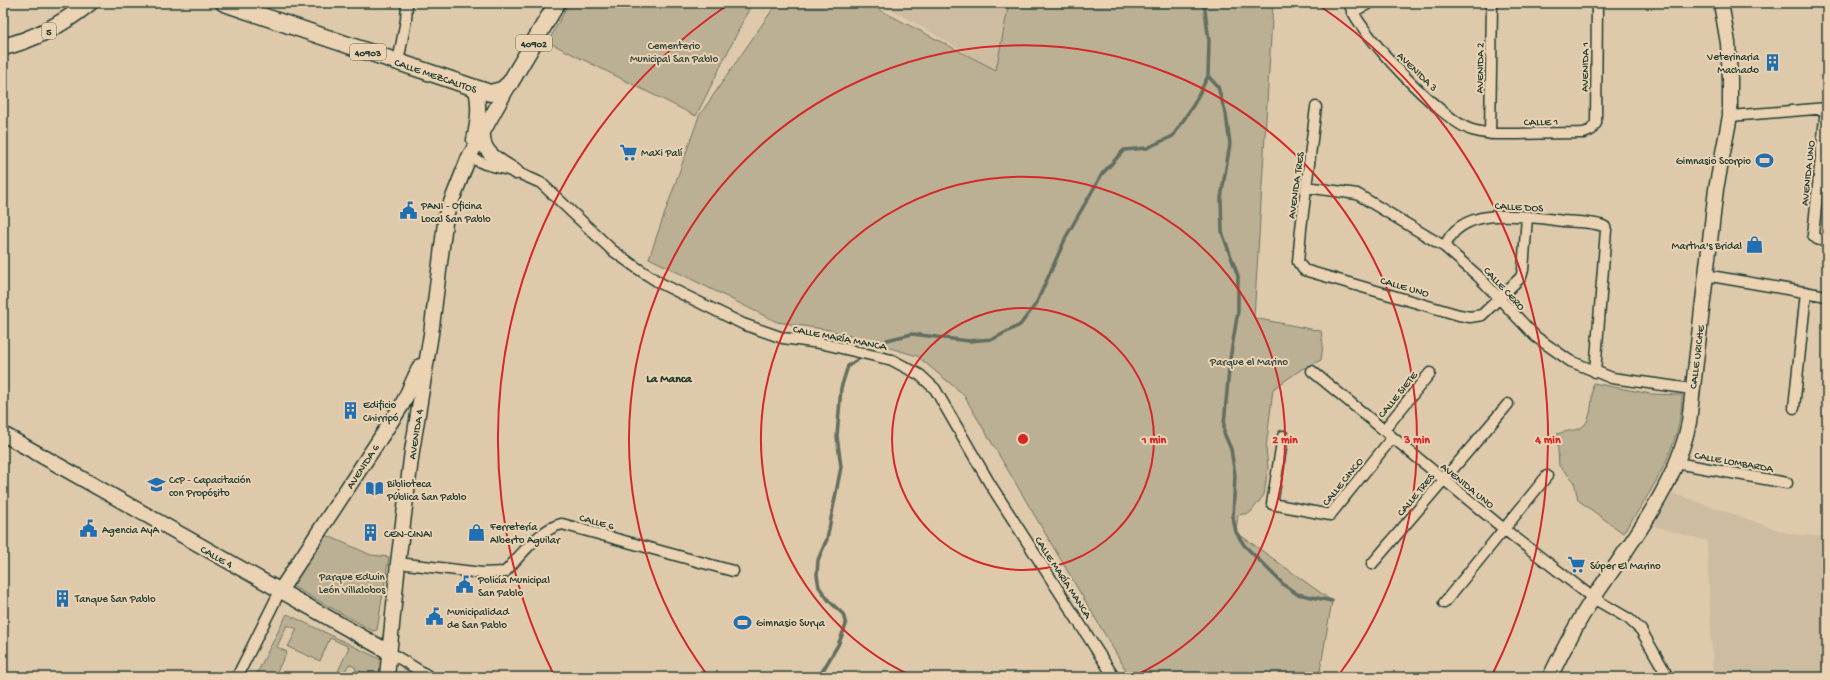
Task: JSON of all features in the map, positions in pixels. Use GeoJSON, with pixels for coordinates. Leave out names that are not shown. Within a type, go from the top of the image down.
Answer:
{"type":"FeatureCollection","features":[{"type":"Feature","properties":{"kind":"main road","name":"5"},"geometry":{"type":"LineString","coordinates":[[3,47],[18,44],[46,32],[72,17],[89,3]]}},
{"type":"Feature","properties":{"kind":"main road","name":"CALLE MEZCALITOS"},"geometry":{"type":"LineString","coordinates":[[224,3],[490,93],[502,90],[510,83]]}},
{"type":"Feature","properties":{"kind":"main road","name":"40902"},"geometry":{"type":"LineString","coordinates":[[431,334],[446,215],[469,157],[557,3]]}},
{"type":"Feature","properties":{"kind":"main road","name":"CALLE URICHE"},"geometry":{"type":"LineString","coordinates":[[1550,677],[1566,645],[1593,598],[1632,544],[1676,463],[1685,441],[1716,188],[1730,116],[1728,43],[1721,3]]}},
{"type":"Feature","properties":{"kind":"main road"},"geometry":{"type":"LineString","coordinates":[[469,157],[478,124],[479,105],[476,89]]}},
{"type":"Feature","properties":{"kind":"main road"},"geometry":{"type":"LineString","coordinates":[[483,132],[484,144],[487,152],[516,172]]}},
{"type":"Feature","properties":{"kind":"main road","name":"AVENIDA 6"},"geometry":{"type":"LineString","coordinates":[[280,591],[402,405],[417,373],[431,334]]}},
{"type":"Feature","properties":{"kind":"main road","name":"AVENIDA 4"},"geometry":{"type":"LineString","coordinates":[[387,677],[398,563],[412,451],[431,334]]}},
{"type":"Feature","properties":{"kind":"main road"},"geometry":{"type":"LineString","coordinates":[[402,405],[408,405],[413,410],[410,438],[412,451]]}},
{"type":"Feature","properties":{"kind":"main road","name":"CALLE 4"},"geometry":{"type":"LineString","coordinates":[[3,434],[389,652]]}},
{"type":"Feature","properties":{"kind":"street"},"geometry":{"type":"LineString","coordinates":[[398,62],[406,20],[407,3]]}},
{"type":"Feature","properties":{"kind":"street"},"geometry":{"type":"LineString","coordinates":[[1350,8],[1370,3]]}},
{"type":"Feature","properties":{"kind":"street","name":"AVENIDA 2"},"geometry":{"type":"LineString","coordinates":[[1490,134],[1492,3]]}},
{"type":"Feature","properties":{"kind":"street","name":"AVENIDA 1"},"geometry":{"type":"LineString","coordinates":[[1591,130],[1596,122],[1597,3]]}},
{"type":"Feature","properties":{"kind":"street","name":"AVENIDA 3"},"geometry":{"type":"LineString","coordinates":[[1350,8],[1379,50],[1436,105],[1454,121],[1465,127],[1490,134]]}},
{"type":"Feature","properties":{"kind":"street","name":"AVENIDA TRES"},"geometry":{"type":"LineString","coordinates":[[1300,266],[1298,262],[1301,229],[1316,107]]}},
{"type":"Feature","properties":{"kind":"street"},"geometry":{"type":"LineString","coordinates":[[1730,116],[1827,108]]}},
{"type":"Feature","properties":{"kind":"street","name":"AVENIDA UNO"},"geometry":{"type":"LineString","coordinates":[[1827,108],[1813,235],[1817,239],[1827,242]]}},
{"type":"Feature","properties":{"kind":"street","name":"CALLE 1"},"geometry":{"type":"LineString","coordinates":[[1490,134],[1584,133],[1591,130]]}},
{"type":"Feature","properties":{"kind":"street","name":"CALLE MARÍA MANCA"},"geometry":{"type":"LineString","coordinates":[[469,157],[485,164],[516,172],[541,184],[612,250],[660,283],[756,329],[783,338],[820,343],[892,360],[920,376],[935,389],[990,484],[1114,677]]}},
{"type":"Feature","properties":{"kind":"street","name":"CALLE CERO"},"geometry":{"type":"LineString","coordinates":[[1306,187],[1358,194],[1445,247],[1478,276],[1523,325],[1550,348],[1565,358],[1595,372],[1627,381],[1692,389]]}},
{"type":"Feature","properties":{"kind":"street","name":"CALLE DOS"},"geometry":{"type":"LineString","coordinates":[[1445,247],[1450,235],[1462,225],[1496,215],[1527,217],[1605,227],[1606,230],[1595,372]]}},
{"type":"Feature","properties":{"kind":"street","name":"CALLE UNO"},"geometry":{"type":"LineString","coordinates":[[1300,266],[1304,270],[1470,317],[1482,315],[1521,277],[1523,270],[1527,217]]}},
{"type":"Feature","properties":{"kind":"street"},"geometry":{"type":"LineString","coordinates":[[1705,275],[1827,296]]}},
{"type":"Feature","properties":{"kind":"street"},"geometry":{"type":"LineString","coordinates":[[1794,408],[1806,292]]}},
{"type":"Feature","properties":{"kind":"street","name":"AVENIDA UNO"},"geometry":{"type":"LineString","coordinates":[[1312,371],[1442,480],[1504,529],[1593,598],[1629,619],[1640,630],[1668,677]]}},
{"type":"Feature","properties":{"kind":"street","name":"CALLE SIETE"},"geometry":{"type":"LineString","coordinates":[[1384,430],[1430,373]]}},
{"type":"Feature","properties":{"kind":"street","name":"CALLE TRES"},"geometry":{"type":"LineString","coordinates":[[1372,564],[1508,404]]}},
{"type":"Feature","properties":{"kind":"street","name":"CALLE CINCO"},"geometry":{"type":"LineString","coordinates":[[1283,436],[1272,504],[1330,515],[1392,438]]}},
{"type":"Feature","properties":{"kind":"street","name":"CALLE LOMBARDA"},"geometry":{"type":"LineString","coordinates":[[1676,463],[1787,483]]}},
{"type":"Feature","properties":{"kind":"street"},"geometry":{"type":"LineString","coordinates":[[1444,603],[1547,476]]}},
{"type":"Feature","properties":{"kind":"street","name":"CALLE 6"},"geometry":{"type":"LineString","coordinates":[[398,563],[482,573],[506,572],[544,532],[553,526],[562,524],[733,571]]}},
{"type":"Feature","properties":{"kind":"street"},"geometry":{"type":"LineString","coordinates":[[237,677],[280,591]]}},
{"type":"Feature","properties":{"kind":"street","name":"CALLE 4"},"geometry":{"type":"LineString","coordinates":[[389,652],[430,677]]}},
{"type":"Feature","properties":{"kind":"shaded area"},"geometry":{"type":"Polygon","coordinates":[[[880,3],[1009,3],[996,71],[941,38],[880,3]]]}},
{"type":"Feature","properties":{"kind":"shaded area"},"geometry":{"type":"Polygon","coordinates":[[[1672,493],[1790,534],[1827,537],[1827,677],[1713,677],[1707,541],[1654,526],[1672,493]]]}},
{"type":"Feature","properties":{"kind":"green space","name":"Cementerio Municipal San Pablo"},"geometry":{"type":"Polygon","coordinates":[[[569,3],[752,3],[696,116],[548,42],[569,3]]]}},
{"type":"Feature","properties":{"kind":"green space","name":"Parque el Marino"},"geometry":{"type":"Polygon","coordinates":[[[777,3],[866,3],[996,70],[1009,3],[1273,3],[1254,318],[1321,331],[1323,345],[1321,360],[1302,369],[1273,389],[1266,448],[1268,468],[1264,495],[1250,513],[1238,515],[1236,532],[1332,601],[1319,677],[1130,677],[963,394],[917,356],[830,330],[777,322],[649,258],[699,116],[777,3]]]}},
{"type":"Feature","properties":{"kind":"green space"},"geometry":{"type":"Polygon","coordinates":[[[1593,383],[1651,394],[1682,395],[1681,414],[1671,450],[1654,485],[1623,533],[1578,500],[1574,481],[1559,466],[1557,434],[1578,429],[1587,422],[1591,409],[1593,383]]]}},
{"type":"Feature","properties":{"kind":"green space","name":"Parque Edwin León Villalobos"},"geometry":{"type":"Polygon","coordinates":[[[324,534],[371,555],[389,557],[377,630],[373,631],[292,586],[324,534]]]}},
{"type":"Feature","properties":{"kind":"green space"},"geometry":{"type":"Polygon","coordinates":[[[287,614],[382,660],[381,677],[374,677],[374,675],[355,670],[356,668],[349,664],[342,677],[336,676],[349,647],[330,638],[320,661],[288,647],[297,629],[287,625],[277,647],[287,652],[274,677],[255,677],[287,614]]]}},
{"type":"Feature","properties":{"kind":"waterway"},"geometry":{"type":"LineString","coordinates":[[1204,3],[1209,41],[1208,76],[1218,87],[1226,115],[1230,144],[1221,198],[1222,232],[1238,276],[1238,311],[1230,359],[1224,424],[1224,433],[1231,449],[1235,475],[1233,518],[1236,532],[1244,545],[1284,585],[1297,594],[1332,601]]}},
{"type":"Feature","properties":{"kind":"waterway"},"geometry":{"type":"LineString","coordinates":[[887,340],[912,334],[969,341],[993,339],[1020,325],[1036,304],[1067,235],[1102,174],[1124,150],[1147,148],[1173,136],[1194,104],[1208,76]]}},
{"type":"Feature","properties":{"kind":"waterway"},"geometry":{"type":"LineString","coordinates":[[819,677],[838,645],[846,625],[843,614],[829,601],[819,587],[817,575],[818,560],[827,539],[841,467],[837,436],[841,388],[848,366],[860,358]]}},
{"type":"Feature","properties":{"kind":"place","name":"Veterinaria Machado"},"geometry":{"type":"Point","coordinates":[1772,62]}},
{"type":"Feature","properties":{"kind":"place","name":"Maxi Palí"},"geometry":{"type":"Point","coordinates":[628,152]}},
{"type":"Feature","properties":{"kind":"place","name":"Gimnasio Scorpio"},"geometry":{"type":"Point","coordinates":[1764,160]}},
{"type":"Feature","properties":{"kind":"place","name":"PANI - Oficina Local San Pablo"},"geometry":{"type":"Point","coordinates":[408,211]}},
{"type":"Feature","properties":{"kind":"place","name":"Martha's Bridal"},"geometry":{"type":"Point","coordinates":[1755,245]}},
{"type":"Feature","properties":{"kind":"place","name":"Edificio Chirripó"},"geometry":{"type":"Point","coordinates":[350,410]}},
{"type":"Feature","properties":{"kind":"place","name":"CcP - Capacitación con Propósito"},"geometry":{"type":"Point","coordinates":[156,485]}},
{"type":"Feature","properties":{"kind":"place","name":"Biblioteca Pública San Pablo"},"geometry":{"type":"Point","coordinates":[374,489]}},
{"type":"Feature","properties":{"kind":"place","name":"Agencia AyA"},"geometry":{"type":"Point","coordinates":[89,529]}},
{"type":"Feature","properties":{"kind":"place","name":"Ferretería Alberto Aguilar"},"geometry":{"type":"Point","coordinates":[477,532]}},
{"type":"Feature","properties":{"kind":"place","name":"CEN-CINAI"},"geometry":{"type":"Point","coordinates":[371,533]}},
{"type":"Feature","properties":{"kind":"place","name":"Súper El Marino"},"geometry":{"type":"Point","coordinates":[1577,565]}},
{"type":"Feature","properties":{"kind":"place","name":"Policía Municipal San Pablo"},"geometry":{"type":"Point","coordinates":[465,585]}},
{"type":"Feature","properties":{"kind":"place","name":"Tanque San Pablo"},"geometry":{"type":"Point","coordinates":[62,598]}},
{"type":"Feature","properties":{"kind":"place","name":"Municipalidad de San Pablo"},"geometry":{"type":"Point","coordinates":[434,617]}},
{"type":"Feature","properties":{"kind":"place","name":"Gimnasio Surya"},"geometry":{"type":"Point","coordinates":[743,622]}},
{"type":"Feature","properties":{"kind":"district","name":"La Manca"},"geometry":{"type":"Point","coordinates":[669,378]}}]}
